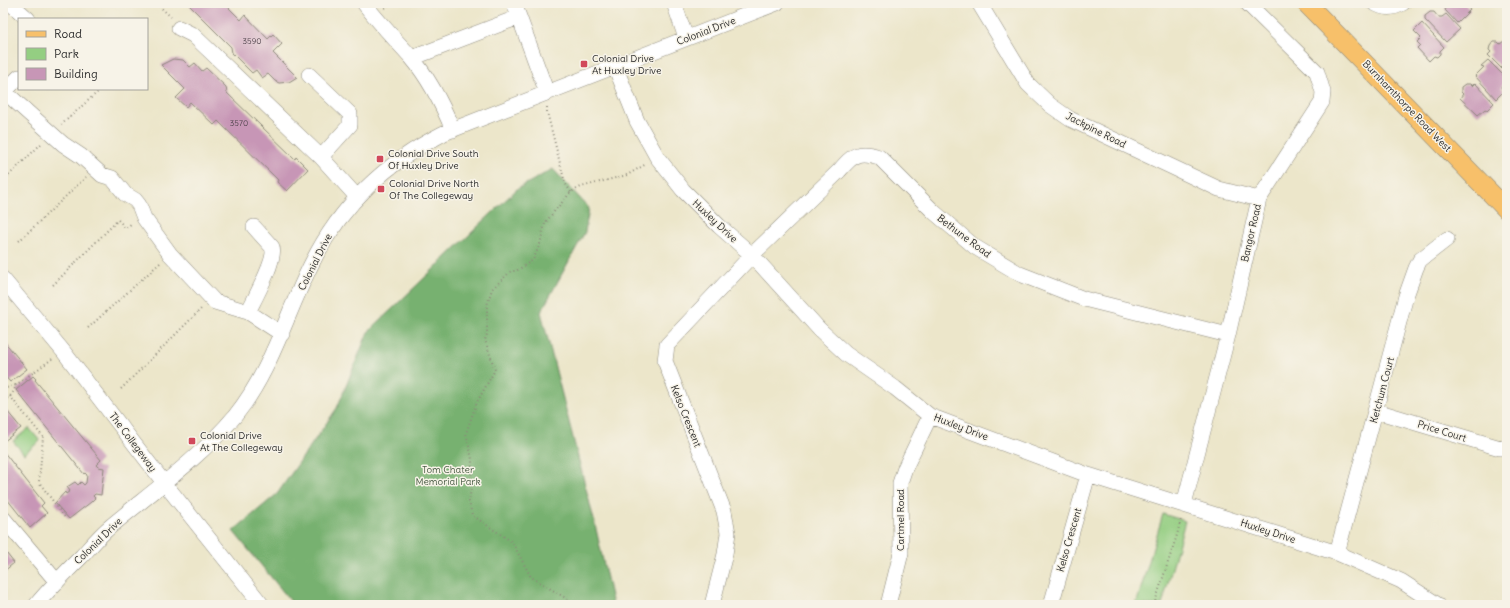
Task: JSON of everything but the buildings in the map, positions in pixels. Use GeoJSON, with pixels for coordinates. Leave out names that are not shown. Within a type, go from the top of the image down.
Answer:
{"type":"FeatureCollection","features":[{"type":"Feature","properties":{"kind":"main road","name":"Burnhamthorpe Road West"},"geometry":{"type":"LineString","coordinates":[[1306,3],[1507,210]]}},
{"type":"Feature","properties":{"kind":"street"},"geometry":{"type":"LineString","coordinates":[[10,3],[27,18]]}},
{"type":"Feature","properties":{"kind":"street"},"geometry":{"type":"LineString","coordinates":[[364,3],[373,16],[412,58],[442,104],[453,130]]}},
{"type":"Feature","properties":{"kind":"street"},"geometry":{"type":"LineString","coordinates":[[674,3],[686,38]]}},
{"type":"Feature","properties":{"kind":"street","name":"Colonial Drive"},"geometry":{"type":"LineString","coordinates":[[40,603],[57,582],[109,528],[165,484],[219,434],[234,417],[260,380],[321,246],[332,229],[357,197],[378,176],[401,158],[426,142],[453,130],[777,3]]}},
{"type":"Feature","properties":{"kind":"street","name":"Jackpine Road"},"geometry":{"type":"LineString","coordinates":[[979,3],[1028,84],[1050,105],[1070,119],[1214,187],[1259,198]]}},
{"type":"Feature","properties":{"kind":"street","name":"Bangor Road"},"geometry":{"type":"LineString","coordinates":[[1184,504],[1228,335],[1259,198],[1322,102],[1323,92],[1317,72],[1247,3]]}},
{"type":"Feature","properties":{"kind":"street"},"geometry":{"type":"LineString","coordinates":[[1374,3],[1380,6],[1393,8],[1403,3]]}},
{"type":"Feature","properties":{"kind":"street"},"geometry":{"type":"LineString","coordinates":[[412,58],[516,10],[547,93]]}},
{"type":"Feature","properties":{"kind":"street"},"geometry":{"type":"LineString","coordinates":[[179,28],[193,35],[321,157],[357,197]]}},
{"type":"Feature","properties":{"kind":"street","name":"Huxley Drive"},"geometry":{"type":"LineString","coordinates":[[615,66],[637,121],[657,157],[683,190],[719,226],[752,255],[819,329],[846,354],[895,388],[930,416],[1088,475],[1337,553],[1401,581],[1438,605]]}},
{"type":"Feature","properties":{"kind":"street"},"geometry":{"type":"LineString","coordinates":[[309,75],[350,114],[350,125],[321,157]]}},
{"type":"Feature","properties":{"kind":"street"},"geometry":{"type":"LineString","coordinates":[[18,78],[4,92],[63,144],[82,156],[102,175],[112,178],[125,194],[135,200],[139,205],[142,214],[170,254],[216,302],[248,312],[282,334]]}},
{"type":"Feature","properties":{"kind":"street","name":"Bethune Road"},"geometry":{"type":"LineString","coordinates":[[752,255],[839,171],[852,156],[867,153],[879,157],[934,212],[975,247],[1020,274],[1084,299],[1228,335]]}},
{"type":"Feature","properties":{"kind":"street"},"geometry":{"type":"LineString","coordinates":[[248,312],[271,262],[274,251],[254,227]]}},
{"type":"Feature","properties":{"kind":"street","name":"Ketchum Court"},"geometry":{"type":"LineString","coordinates":[[1337,553],[1406,296],[1420,260],[1446,239]]}},
{"type":"Feature","properties":{"kind":"street","name":"Kelso Crescent"},"geometry":{"type":"LineString","coordinates":[[712,605],[726,554],[728,532],[724,511],[664,361],[667,345],[752,255]]}},
{"type":"Feature","properties":{"kind":"street","name":"The Collegeway"},"geometry":{"type":"LineString","coordinates":[[3,279],[63,351],[165,484],[262,605]]}},
{"type":"Feature","properties":{"kind":"street","name":"Price Court"},"geometry":{"type":"LineString","coordinates":[[1376,411],[1500,448],[1507,446]]}},
{"type":"Feature","properties":{"kind":"street","name":"Cartmel Road"},"geometry":{"type":"LineString","coordinates":[[888,605],[901,553],[900,483],[905,468],[930,416]]}},
{"type":"Feature","properties":{"kind":"street","name":"Kelso Crescent"},"geometry":{"type":"LineString","coordinates":[[1050,605],[1088,475]]}},
{"type":"Feature","properties":{"kind":"street"},"geometry":{"type":"LineString","coordinates":[[3,518],[57,582]]}},
{"type":"Feature","properties":{"kind":"path"},"geometry":{"type":"LineString","coordinates":[[156,3],[172,18],[179,28]]}},
{"type":"Feature","properties":{"kind":"path"},"geometry":{"type":"LineString","coordinates":[[547,93],[547,112],[565,183],[571,192]]}},
{"type":"Feature","properties":{"kind":"path"},"geometry":{"type":"LineString","coordinates":[[573,605],[569,600],[531,577],[512,542],[472,515],[469,502],[472,489],[472,459],[466,433],[477,402],[495,370],[485,340],[487,334],[487,305],[492,289],[511,271],[516,271],[533,260],[540,244],[545,223],[556,208],[571,192],[581,187],[627,175],[657,157]]}},
{"type":"Feature","properties":{"kind":"path"},"geometry":{"type":"LineString","coordinates":[[19,242],[95,168]]}},
{"type":"Feature","properties":{"kind":"path"},"geometry":{"type":"LineString","coordinates":[[53,285],[118,220],[126,228],[142,214]]}},
{"type":"Feature","properties":{"kind":"path"},"geometry":{"type":"LineString","coordinates":[[88,328],[170,254]]}},
{"type":"Feature","properties":{"kind":"path"},"geometry":{"type":"LineString","coordinates":[[121,389],[212,298]]}},
{"type":"Feature","properties":{"kind":"path"},"geometry":{"type":"LineString","coordinates":[[3,389],[16,385],[63,351]]}},
{"type":"Feature","properties":{"kind":"path"},"geometry":{"type":"LineString","coordinates":[[3,399],[10,396],[14,392],[16,385]]}},
{"type":"Feature","properties":{"kind":"path"},"geometry":{"type":"LineString","coordinates":[[10,396],[43,436],[39,482],[66,519]]}},
{"type":"Feature","properties":{"kind":"path"},"geometry":{"type":"LineString","coordinates":[[1154,605],[1177,535],[1184,504]]}},
{"type":"Feature","properties":{"kind":"green space","name":"Tom Chater Memorial Park"},"geometry":{"type":"Polygon","coordinates":[[[553,169],[589,208],[585,232],[541,312],[594,520],[613,605],[294,605],[233,531],[277,494],[337,408],[368,332],[517,189],[553,169]]]}},
{"type":"Feature","properties":{"kind":"green space"},"geometry":{"type":"Polygon","coordinates":[[[29,428],[40,441],[24,454],[13,441],[29,428]]]}},
{"type":"Feature","properties":{"kind":"green space"},"geometry":{"type":"Polygon","coordinates":[[[1163,514],[1185,521],[1162,605],[1136,605],[1163,514]]]}},
{"type":"Feature","properties":{"kind":"place","name":"Colonial Drive At Huxley Drive"},"geometry":{"type":"Point","coordinates":[584,64]}},
{"type":"Feature","properties":{"kind":"place","name":"Colonial Drive South Of Huxley Drive"},"geometry":{"type":"Point","coordinates":[380,159]}},
{"type":"Feature","properties":{"kind":"place","name":"Colonial Drive North Of The Collegeway"},"geometry":{"type":"Point","coordinates":[381,189]}},
{"type":"Feature","properties":{"kind":"place","name":"Colonial Drive At The Collegeway"},"geometry":{"type":"Point","coordinates":[192,441]}}]}
